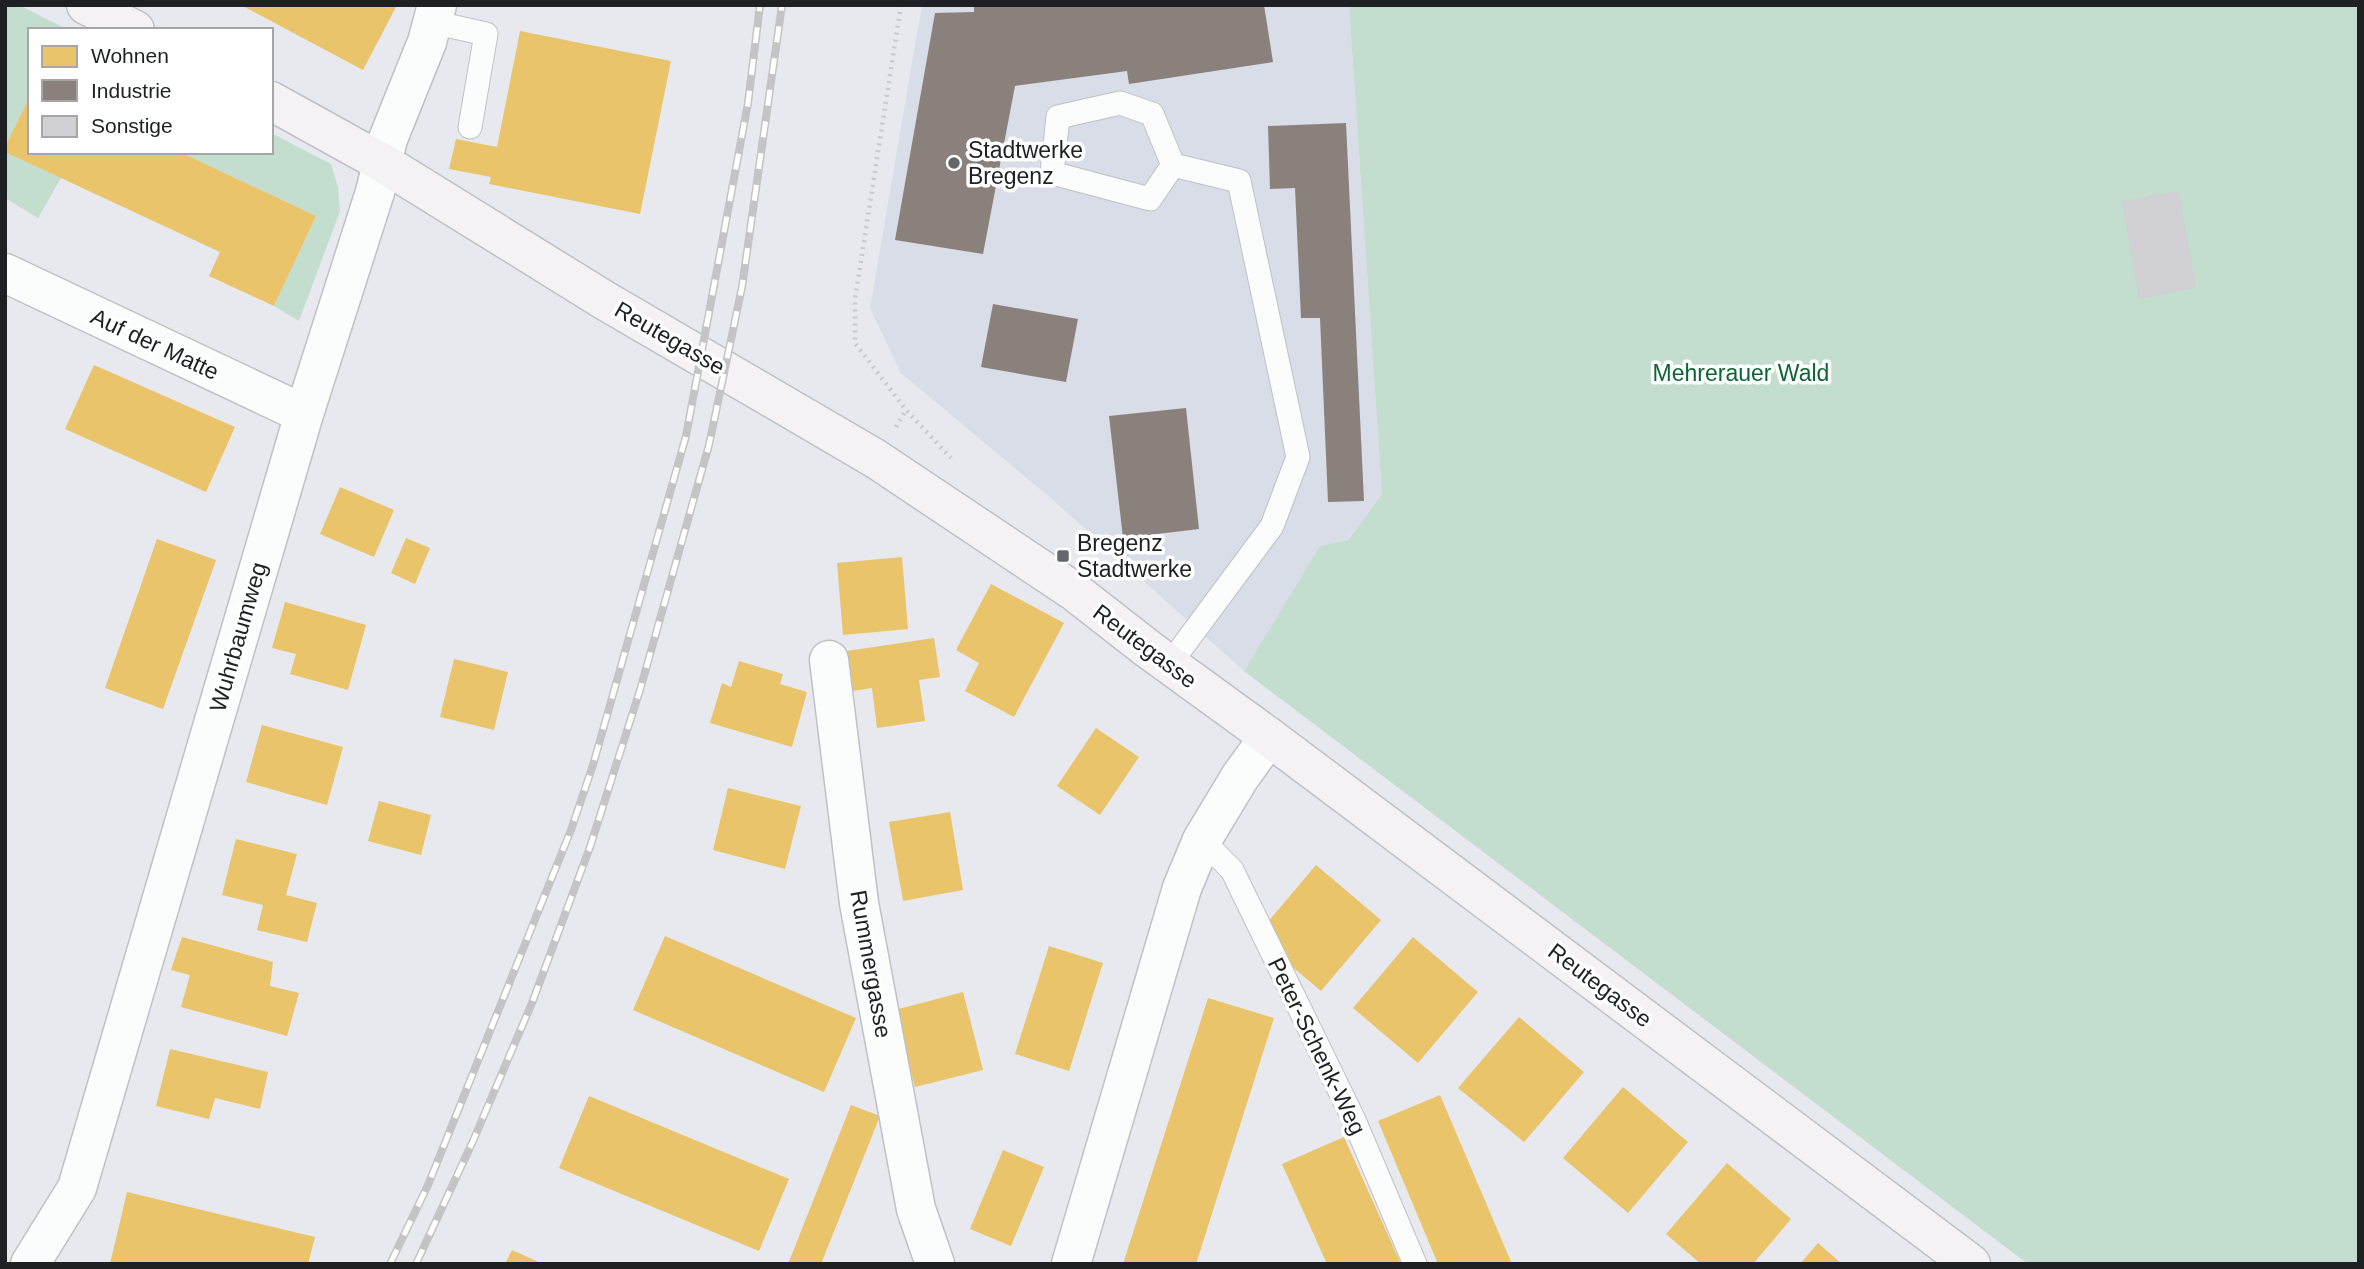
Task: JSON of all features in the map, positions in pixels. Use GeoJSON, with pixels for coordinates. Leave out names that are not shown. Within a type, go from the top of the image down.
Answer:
{"type":"FeatureCollection","features":[{"type":"Feature","properties":{"kind":"street"},"geometry":{"type":"LineString","coordinates":[[86,5],[131,28]]}},
{"type":"Feature","properties":{"kind":"street","name":"Wuhrbaumweg"},"geometry":{"type":"LineString","coordinates":[[30,1264],[77,1188],[304,414],[383,163],[388,139],[427,42],[434,14]]}},
{"type":"Feature","properties":{"kind":"street","name":"Reutegasse"},"geometry":{"type":"LineString","coordinates":[[273,102],[383,163],[604,300],[876,459],[1075,592],[1971,1264]]}},
{"type":"Feature","properties":{"kind":"street","name":"Auf der Matte"},"geometry":{"type":"LineString","coordinates":[[5,274],[304,414]]}},
{"type":"Feature","properties":{"kind":"street","name":"Rummergasse"},"geometry":{"type":"LineString","coordinates":[[829,660],[859,903],[916,1209],[935,1264]]}},
{"type":"Feature","properties":{"kind":"street"},"geometry":{"type":"LineString","coordinates":[[1071,1264],[1182,888],[1202,840],[1240,777],[1269,737]]}},
{"type":"Feature","properties":{"kind":"lane"},"geometry":{"type":"LineString","coordinates":[[434,14],[486,34],[470,127]]}},
{"type":"Feature","properties":{"kind":"lane"},"geometry":{"type":"LineString","coordinates":[[1120,103],[1152,114],[1173,165],[1150,199],[1052,173],[1058,117],[1120,103]]}},
{"type":"Feature","properties":{"kind":"lane"},"geometry":{"type":"LineString","coordinates":[[1169,665],[1272,526],[1298,457],[1239,181],[1173,165]]}},
{"type":"Feature","properties":{"kind":"lane","name":"Peter-Schenk-Weg"},"geometry":{"type":"LineString","coordinates":[[1202,840],[1232,870],[1354,1120],[1415,1264]]}},
{"type":"Feature","properties":{"kind":"path"},"geometry":{"type":"LineString","coordinates":[[901,5],[855,299],[855,343],[906,410]]}},
{"type":"Feature","properties":{"kind":"shaded area"},"geometry":{"type":"Polygon","coordinates":[[[922,5],[1349,5],[1382,494],[1347,540],[1320,546],[1244,671],[1053,500],[901,373],[870,308],[922,5]]]}},
{"type":"Feature","properties":{"kind":"green space"},"geometry":{"type":"Polygon","coordinates":[[[5,5],[19,5],[64,28],[28,28],[28,100],[5,147],[5,5]]]}},
{"type":"Feature","properties":{"kind":"green space","name":"Mehrerauer Wald"},"geometry":{"type":"Polygon","coordinates":[[[1349,5],[2359,5],[2359,1264],[2028,1264],[1244,671],[1320,546],[1348,540],[1382,494],[1349,5]]]}},
{"type":"Feature","properties":{"kind":"green space"},"geometry":{"type":"Polygon","coordinates":[[[273,134],[331,164],[338,187],[340,211],[299,321],[274,306],[316,216],[184,154],[273,154],[273,134]]]}},
{"type":"Feature","properties":{"kind":"green space"},"geometry":{"type":"Polygon","coordinates":[[[5,152],[61,178],[38,218],[5,198],[5,152]]]}},
{"type":"Feature","properties":{"kind":"building: Wohnen"},"geometry":{"type":"Polygon","coordinates":[[[241,5],[397,5],[363,70],[241,5]]]}},
{"type":"Feature","properties":{"kind":"building: Wohnen"},"geometry":{"type":"Polygon","coordinates":[[[520,31],[671,61],[640,214],[489,184],[491,177],[449,169],[456,139],[497,147],[520,31]]]}},
{"type":"Feature","properties":{"kind":"building: Wohnen"},"geometry":{"type":"Polygon","coordinates":[[[28,100],[28,154],[184,154],[316,216],[274,306],[209,276],[220,252],[5,152],[28,100]]]}},
{"type":"Feature","properties":{"kind":"building: Wohnen"},"geometry":{"type":"Polygon","coordinates":[[[94,365],[235,427],[206,492],[65,429],[94,365]]]}},
{"type":"Feature","properties":{"kind":"building: Wohnen"},"geometry":{"type":"Polygon","coordinates":[[[340,487],[394,510],[374,557],[320,534],[340,487]]]}},
{"type":"Feature","properties":{"kind":"building: Wohnen"},"geometry":{"type":"Polygon","coordinates":[[[406,538],[430,548],[415,584],[391,573],[406,538]]]}},
{"type":"Feature","properties":{"kind":"building: Wohnen"},"geometry":{"type":"Polygon","coordinates":[[[157,539],[216,560],[163,709],[105,688],[157,539]]]}},
{"type":"Feature","properties":{"kind":"building: Wohnen"},"geometry":{"type":"Polygon","coordinates":[[[902,557],[908,629],[843,635],[837,563],[902,557]]]}},
{"type":"Feature","properties":{"kind":"building: Wohnen"},"geometry":{"type":"Polygon","coordinates":[[[991,584],[1064,623],[1014,717],[965,691],[979,663],[956,650],[991,584]]]}},
{"type":"Feature","properties":{"kind":"building: Wohnen"},"geometry":{"type":"Polygon","coordinates":[[[285,602],[366,625],[348,690],[290,674],[296,654],[272,648],[285,602]]]}},
{"type":"Feature","properties":{"kind":"building: Wohnen"},"geometry":{"type":"Polygon","coordinates":[[[934,638],[940,677],[919,680],[925,721],[877,728],[872,688],[853,691],[847,651],[934,638]]]}},
{"type":"Feature","properties":{"kind":"building: Wohnen"},"geometry":{"type":"Polygon","coordinates":[[[454,659],[508,672],[494,730],[440,717],[454,659]]]}},
{"type":"Feature","properties":{"kind":"building: Wohnen"},"geometry":{"type":"Polygon","coordinates":[[[739,661],[783,674],[780,684],[807,692],[792,747],[710,723],[722,683],[731,687],[739,661]]]}},
{"type":"Feature","properties":{"kind":"building: Wohnen"},"geometry":{"type":"Polygon","coordinates":[[[262,725],[343,747],[327,805],[246,782],[262,725]]]}},
{"type":"Feature","properties":{"kind":"building: Wohnen"},"geometry":{"type":"Polygon","coordinates":[[[1096,728],[1139,757],[1100,815],[1057,786],[1096,728]]]}},
{"type":"Feature","properties":{"kind":"building: Wohnen"},"geometry":{"type":"Polygon","coordinates":[[[728,788],[801,806],[785,869],[713,850],[728,788]]]}},
{"type":"Feature","properties":{"kind":"building: Wohnen"},"geometry":{"type":"Polygon","coordinates":[[[379,801],[431,815],[421,855],[368,841],[379,801]]]}},
{"type":"Feature","properties":{"kind":"building: Wohnen"},"geometry":{"type":"Polygon","coordinates":[[[950,812],[963,890],[903,901],[889,822],[950,812]]]}},
{"type":"Feature","properties":{"kind":"building: Wohnen"},"geometry":{"type":"Polygon","coordinates":[[[236,839],[297,854],[286,895],[317,903],[307,942],[257,930],[263,905],[222,895],[236,839]]]}},
{"type":"Feature","properties":{"kind":"building: Wohnen"},"geometry":{"type":"Polygon","coordinates":[[[1316,865],[1381,920],[1321,991],[1256,936],[1316,865]]]}},
{"type":"Feature","properties":{"kind":"building: Wohnen"},"geometry":{"type":"Polygon","coordinates":[[[665,936],[856,1018],[824,1092],[633,1010],[665,936]]]}},
{"type":"Feature","properties":{"kind":"building: Wohnen"},"geometry":{"type":"Polygon","coordinates":[[[182,937],[273,962],[270,986],[299,993],[287,1036],[181,1007],[190,975],[171,970],[182,937]]]}},
{"type":"Feature","properties":{"kind":"building: Wohnen"},"geometry":{"type":"Polygon","coordinates":[[[1413,937],[1478,992],[1418,1063],[1353,1008],[1413,937]]]}},
{"type":"Feature","properties":{"kind":"building: Wohnen"},"geometry":{"type":"Polygon","coordinates":[[[1049,946],[1103,963],[1069,1071],[1015,1054],[1049,946]]]}},
{"type":"Feature","properties":{"kind":"building: Wohnen"},"geometry":{"type":"Polygon","coordinates":[[[963,992],[983,1070],[915,1087],[895,1010],[963,992]]]}},
{"type":"Feature","properties":{"kind":"building: Wohnen"},"geometry":{"type":"Polygon","coordinates":[[[1208,998],[1274,1018],[1196,1264],[1123,1264],[1208,998]]]}},
{"type":"Feature","properties":{"kind":"building: Wohnen"},"geometry":{"type":"Polygon","coordinates":[[[1519,1017],[1584,1072],[1524,1142],[1458,1088],[1519,1017]]]}},
{"type":"Feature","properties":{"kind":"building: Wohnen"},"geometry":{"type":"Polygon","coordinates":[[[170,1049],[268,1072],[260,1109],[215,1098],[209,1119],[156,1106],[170,1049]]]}},
{"type":"Feature","properties":{"kind":"building: Wohnen"},"geometry":{"type":"Polygon","coordinates":[[[1623,1087],[1688,1142],[1628,1213],[1563,1158],[1623,1087]]]}},
{"type":"Feature","properties":{"kind":"building: Wohnen"},"geometry":{"type":"Polygon","coordinates":[[[1440,1095],[1512,1264],[1438,1264],[1378,1121],[1440,1095]]]}},
{"type":"Feature","properties":{"kind":"building: Wohnen"},"geometry":{"type":"Polygon","coordinates":[[[589,1096],[789,1179],[759,1251],[559,1168],[589,1096]]]}},
{"type":"Feature","properties":{"kind":"building: Wohnen"},"geometry":{"type":"Polygon","coordinates":[[[851,1105],[880,1116],[821,1264],[788,1264],[851,1105]]]}},
{"type":"Feature","properties":{"kind":"building: Wohnen"},"geometry":{"type":"Polygon","coordinates":[[[1344,1137],[1401,1264],[1327,1264],[1282,1164],[1344,1137]]]}},
{"type":"Feature","properties":{"kind":"building: Wohnen"},"geometry":{"type":"Polygon","coordinates":[[[1003,1150],[1044,1167],[1011,1246],[970,1229],[1003,1150]]]}},
{"type":"Feature","properties":{"kind":"building: Wohnen"},"geometry":{"type":"Polygon","coordinates":[[[1727,1163],[1791,1219],[1753,1264],[1701,1264],[1666,1234],[1727,1163]]]}},
{"type":"Feature","properties":{"kind":"building: Wohnen"},"geometry":{"type":"Polygon","coordinates":[[[127,1192],[315,1237],[308,1264],[110,1264],[127,1192]]]}},
{"type":"Feature","properties":{"kind":"building: Wohnen"},"geometry":{"type":"Polygon","coordinates":[[[1818,1243],[1842,1264],[1800,1264],[1818,1243]]]}},
{"type":"Feature","properties":{"kind":"building: Wohnen"},"geometry":{"type":"Polygon","coordinates":[[[512,1250],[543,1264],[505,1264],[512,1250]]]}},
{"type":"Feature","properties":{"kind":"building: Industrie","name":"Stadtwerke Bregenz"},"geometry":{"type":"Polygon","coordinates":[[[974,5],[1264,5],[1273,62],[1129,84],[1127,71],[1015,86],[983,254],[895,240],[935,13],[974,12],[974,5]]]}},
{"type":"Feature","properties":{"kind":"building: Industrie"},"geometry":{"type":"Polygon","coordinates":[[[1346,123],[1364,501],[1328,502],[1320,318],[1301,318],[1295,188],[1270,189],[1268,126],[1346,123]]]}},
{"type":"Feature","properties":{"kind":"building: Industrie"},"geometry":{"type":"Polygon","coordinates":[[[993,304],[1078,319],[1066,382],[981,367],[993,304]]]}},
{"type":"Feature","properties":{"kind":"building: Industrie"},"geometry":{"type":"Polygon","coordinates":[[[1186,408],[1199,529],[1123,538],[1109,416],[1186,408]]]}},
{"type":"Feature","properties":{"kind":"building: Sonstige"},"geometry":{"type":"Polygon","coordinates":[[[2179,191],[2196,288],[2139,299],[2122,201],[2179,191]]]}},
{"type":"Feature","properties":{"kind":"railway"},"geometry":{"type":"LineString","coordinates":[[390,1264],[428,1185],[571,830],[593,765],[686,436],[748,103],[760,5]]}},
{"type":"Feature","properties":{"kind":"railway"},"geometry":{"type":"LineString","coordinates":[[416,1264],[473,1141],[532,1003],[590,847],[640,690],[709,445],[742,287],[782,5]]}},
{"type":"Feature","properties":{"kind":"place","name":"Stadtwerke Bregenz"},"geometry":{"type":"Point","coordinates":[954,163]}},
{"type":"Feature","properties":{"kind":"place","name":"Bregenz Stadtwerke"},"geometry":{"type":"Point","coordinates":[1063,556]}}]}
